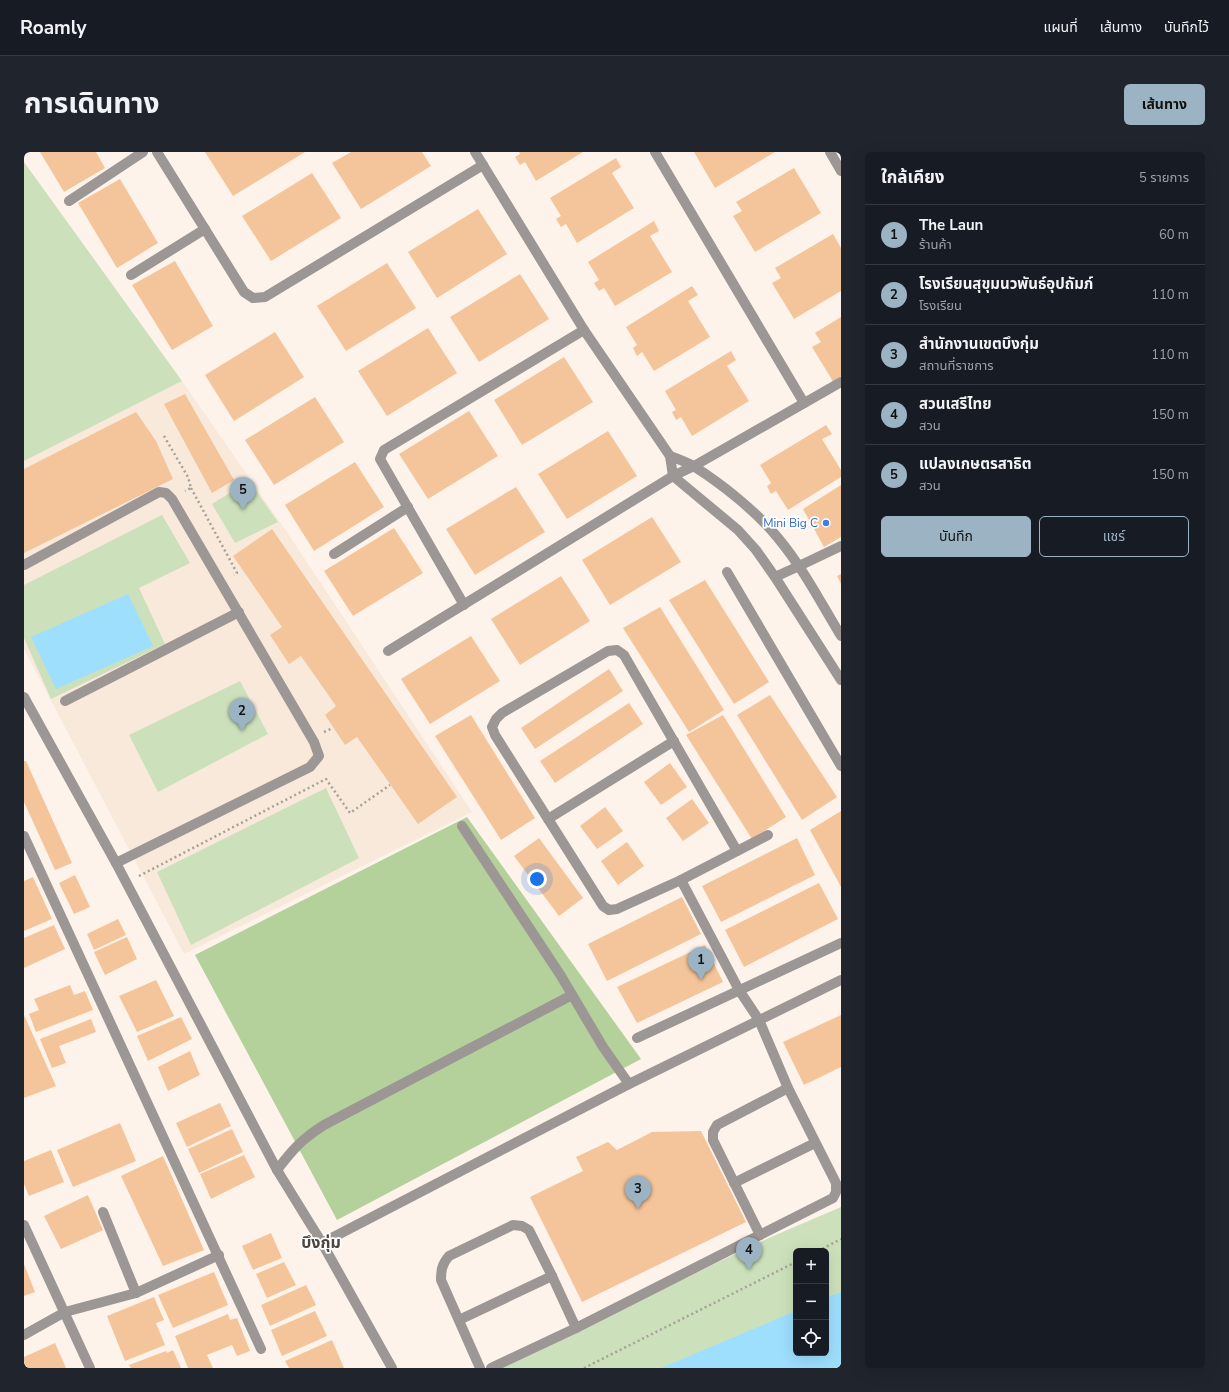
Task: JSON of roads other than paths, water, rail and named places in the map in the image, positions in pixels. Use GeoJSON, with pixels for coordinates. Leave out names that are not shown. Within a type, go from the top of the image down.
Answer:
{"type":"FeatureCollection","features":[{"type":"Feature","properties":{"kind":"street"},"geometry":{"type":"LineString","coordinates":[[68,201],[143,152]]}},
{"type":"Feature","properties":{"kind":"street"},"geometry":{"type":"LineString","coordinates":[[158,152],[244,292],[253,298],[265,297],[483,165]]}},
{"type":"Feature","properties":{"kind":"street"},"geometry":{"type":"LineString","coordinates":[[475,152],[584,330],[670,456],[673,476],[738,530],[756,550],[775,576],[841,680]]}},
{"type":"Feature","properties":{"kind":"street"},"geometry":{"type":"LineString","coordinates":[[655,152],[804,403]]}},
{"type":"Feature","properties":{"kind":"street"},"geometry":{"type":"LineString","coordinates":[[830,152],[841,171]]}},
{"type":"Feature","properties":{"kind":"street"},"geometry":{"type":"LineString","coordinates":[[131,275],[206,229]]}},
{"type":"Feature","properties":{"kind":"street"},"geometry":{"type":"LineString","coordinates":[[464,605],[380,459],[384,450],[584,330]]}},
{"type":"Feature","properties":{"kind":"street"},"geometry":{"type":"LineString","coordinates":[[388,651],[673,476],[694,466],[841,382]]}},
{"type":"Feature","properties":{"kind":"street"},"geometry":{"type":"LineString","coordinates":[[670,456],[694,466],[736,497],[758,516],[778,537],[799,566],[841,636]]}},
{"type":"Feature","properties":{"kind":"street"},"geometry":{"type":"LineString","coordinates":[[24,565],[159,492],[166,493],[172,499],[239,612],[314,742],[319,756],[310,767],[116,863]]}},
{"type":"Feature","properties":{"kind":"street"},"geometry":{"type":"LineString","coordinates":[[334,554],[408,508]]}},
{"type":"Feature","properties":{"kind":"street"},"geometry":{"type":"LineString","coordinates":[[775,576],[841,546]]}},
{"type":"Feature","properties":{"kind":"street"},"geometry":{"type":"LineString","coordinates":[[727,572],[841,766]]}},
{"type":"Feature","properties":{"kind":"street"},"geometry":{"type":"LineString","coordinates":[[65,701],[239,612]]}},
{"type":"Feature","properties":{"kind":"street"},"geometry":{"type":"LineString","coordinates":[[737,851],[624,655],[617,650],[608,651],[502,713],[496,719],[492,727],[495,735],[603,906],[609,910],[617,909],[682,880],[768,835]]}},
{"type":"Feature","properties":{"kind":"street"},"geometry":{"type":"LineString","coordinates":[[24,698],[116,863],[277,1170],[322,1243],[392,1368]]}},
{"type":"Feature","properties":{"kind":"street"},"geometry":{"type":"LineString","coordinates":[[548,818],[674,741]]}},
{"type":"Feature","properties":{"kind":"street"},"geometry":{"type":"LineString","coordinates":[[462,826],[561,976],[603,1047],[629,1084]]}},
{"type":"Feature","properties":{"kind":"street"},"geometry":{"type":"LineString","coordinates":[[24,836],[261,1349]]}},
{"type":"Feature","properties":{"kind":"street"},"geometry":{"type":"LineString","coordinates":[[491,1368],[576,1328],[833,1198],[836,1192],[836,1183],[788,1088],[759,1020],[739,990],[682,880]]}},
{"type":"Feature","properties":{"kind":"street"},"geometry":{"type":"LineString","coordinates":[[637,1038],[841,943]]}},
{"type":"Feature","properties":{"kind":"street"},"geometry":{"type":"LineString","coordinates":[[322,1243],[629,1084],[841,980]]}},
{"type":"Feature","properties":{"kind":"street"},"geometry":{"type":"LineString","coordinates":[[277,1170],[295,1147],[308,1135],[324,1125],[572,995]]}},
{"type":"Feature","properties":{"kind":"street"},"geometry":{"type":"LineString","coordinates":[[760,1235],[713,1140],[713,1132],[717,1124],[788,1088]]}},
{"type":"Feature","properties":{"kind":"street"},"geometry":{"type":"LineString","coordinates":[[734,1183],[816,1143]]}},
{"type":"Feature","properties":{"kind":"street"},"geometry":{"type":"LineString","coordinates":[[103,1212],[136,1293]]}},
{"type":"Feature","properties":{"kind":"street"},"geometry":{"type":"LineString","coordinates":[[24,1225],[90,1368]]}},
{"type":"Feature","properties":{"kind":"street"},"geometry":{"type":"LineString","coordinates":[[480,1368],[441,1280],[441,1271],[444,1262],[449,1256],[513,1225],[522,1226],[529,1230],[576,1328]]}},
{"type":"Feature","properties":{"kind":"street"},"geometry":{"type":"LineString","coordinates":[[24,1335],[65,1312],[136,1293],[219,1256]]}},
{"type":"Feature","properties":{"kind":"street"},"geometry":{"type":"LineString","coordinates":[[459,1320],[552,1276]]}},
{"type":"Feature","properties":{"kind":"water"},"geometry":{"type":"Polygon","coordinates":[[[128,594],[153,646],[56,689],[31,637],[128,594]]]}},
{"type":"Feature","properties":{"kind":"water"},"geometry":{"type":"Polygon","coordinates":[[[841,1292],[841,1368],[661,1368],[793,1312],[793,1356],[829,1356],[829,1297],[841,1292]]]}},
{"type":"Feature","properties":{"kind":"place","name":"แปลงเกษตรสาธิต"},"geometry":{"type":"Point","coordinates":[243,510]}},
{"type":"Feature","properties":{"kind":"place","name":"Mini Big C"},"geometry":{"type":"Point","coordinates":[826,523]}},
{"type":"Feature","properties":{"kind":"place","name":"โรงเรียนสุขุมนวพันธ์อุปถัมภ์"},"geometry":{"type":"Point","coordinates":[242,731]}},
{"type":"Feature","properties":{"kind":"place","name":"The Laun"},"geometry":{"type":"Point","coordinates":[701,980]}},
{"type":"Feature","properties":{"kind":"place","name":"สำนักงานเขตบึงกุ่ม"},"geometry":{"type":"Point","coordinates":[638,1209]}},
{"type":"Feature","properties":{"kind":"place","name":"สวนเสรีไทย"},"geometry":{"type":"Point","coordinates":[749,1270]}},
{"type":"Feature","properties":{"kind":"district","name":"บึงกุ่ม"},"geometry":{"type":"Point","coordinates":[321,1243]}}]}
